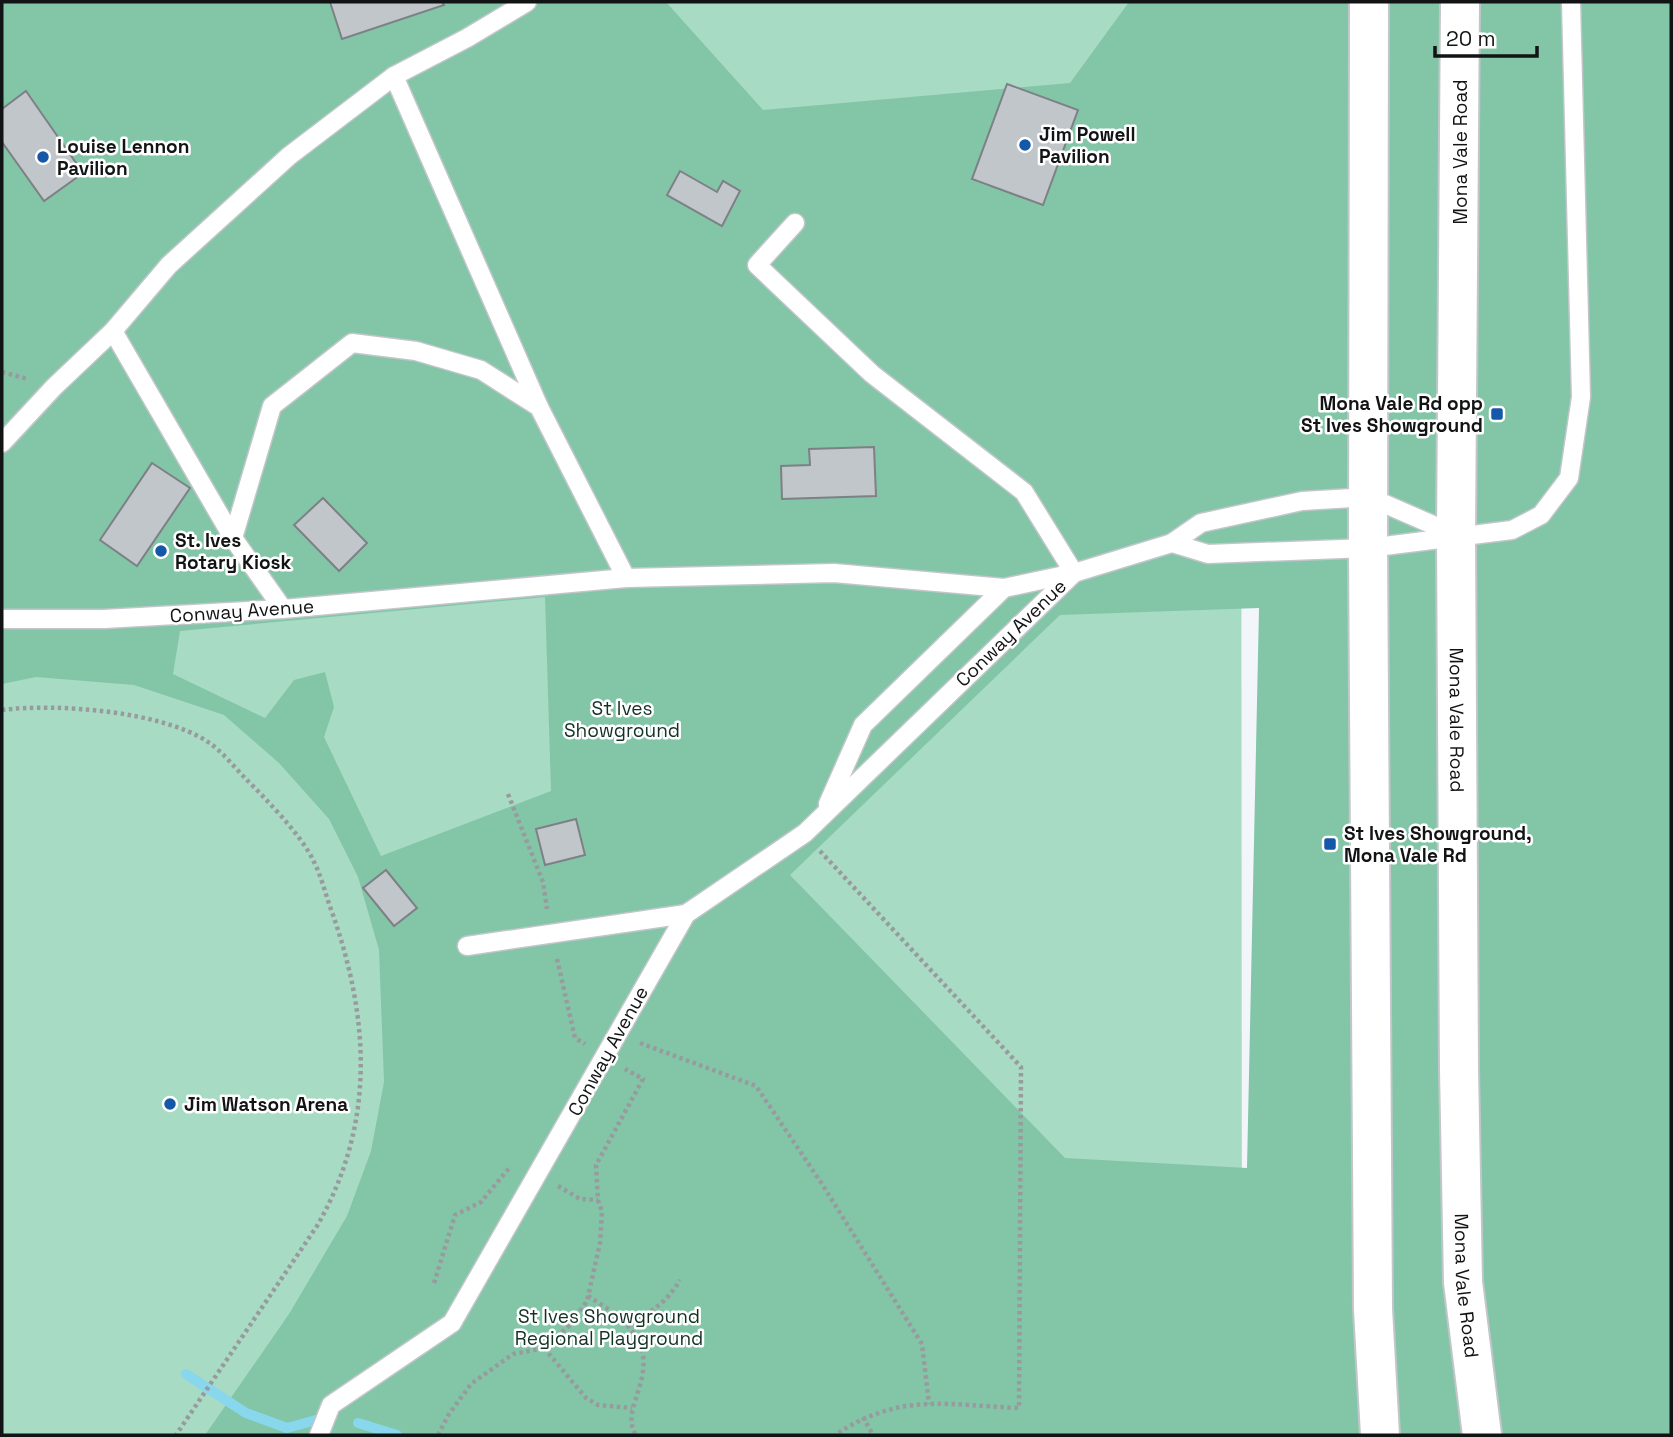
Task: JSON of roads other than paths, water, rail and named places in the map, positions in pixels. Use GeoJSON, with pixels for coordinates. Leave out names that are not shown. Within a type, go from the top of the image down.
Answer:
{"type":"FeatureCollection","features":[{"type":"Feature","properties":{"kind":"highway"},"geometry":{"type":"LineString","coordinates":[[1369,2],[1368,548],[1373,1309],[1380,1435]]}},
{"type":"Feature","properties":{"kind":"highway","name":"Mona Vale Road"},"geometry":{"type":"LineString","coordinates":[[1460,2],[1456,535],[1463,1282],[1482,1435]]}},
{"type":"Feature","properties":{"kind":"lane"},"geometry":{"type":"LineString","coordinates":[[2,443],[54,387],[113,331],[169,265],[251,188],[394,76],[467,38],[527,2]]}},
{"type":"Feature","properties":{"kind":"lane"},"geometry":{"type":"LineString","coordinates":[[1172,543],[1208,554],[1368,548],[1512,530],[1541,515],[1569,478],[1581,397],[1571,2]]}},
{"type":"Feature","properties":{"kind":"lane"},"geometry":{"type":"LineString","coordinates":[[394,76],[540,407],[626,578]]}},
{"type":"Feature","properties":{"kind":"lane"},"geometry":{"type":"LineString","coordinates":[[795,223],[757,265],[872,374],[1024,492],[1074,573],[1172,543],[1201,523],[1302,501],[1368,497],[1456,535]]}},
{"type":"Feature","properties":{"kind":"lane"},"geometry":{"type":"LineString","coordinates":[[113,331],[233,538],[283,609]]}},
{"type":"Feature","properties":{"kind":"lane"},"geometry":{"type":"LineString","coordinates":[[233,538],[272,406],[352,343],[416,351],[481,370],[540,407]]}},
{"type":"Feature","properties":{"kind":"lane","name":"Conway Avenue"},"geometry":{"type":"LineString","coordinates":[[2,618],[104,619],[283,609],[626,578],[834,573],[1004,588],[1074,573]]}},
{"type":"Feature","properties":{"kind":"lane","name":"Conway Avenue"},"geometry":{"type":"LineString","coordinates":[[319,1435],[331,1405],[452,1323],[686,914],[805,833],[1074,573]]}},
{"type":"Feature","properties":{"kind":"lane"},"geometry":{"type":"LineString","coordinates":[[824,812],[863,725],[1004,588]]}},
{"type":"Feature","properties":{"kind":"lane"},"geometry":{"type":"LineString","coordinates":[[467,946],[686,914]]}},
{"type":"Feature","properties":{"kind":"waterway"},"geometry":{"type":"LineString","coordinates":[[186,1374],[246,1413],[287,1428],[316,1420]]}},
{"type":"Feature","properties":{"kind":"waterway"},"geometry":{"type":"LineString","coordinates":[[358,1423],[397,1435]]}},
{"type":"Feature","properties":{"kind":"place","name":"Jim Powell Pavilion"},"geometry":{"type":"Point","coordinates":[1025,145]}},
{"type":"Feature","properties":{"kind":"place","name":"Louise Lennon Pavilion"},"geometry":{"type":"Point","coordinates":[43,157]}},
{"type":"Feature","properties":{"kind":"place","name":"Mona Vale Rd opp St Ives Showground"},"geometry":{"type":"Point","coordinates":[1497,414]}},
{"type":"Feature","properties":{"kind":"place","name":"St. Ives Rotary Kiosk"},"geometry":{"type":"Point","coordinates":[161,551]}},
{"type":"Feature","properties":{"kind":"place","name":"St Ives Showground, Mona Vale Rd"},"geometry":{"type":"Point","coordinates":[1330,844]}},
{"type":"Feature","properties":{"kind":"place","name":"Jim Watson Arena"},"geometry":{"type":"Point","coordinates":[170,1104]}},
{"type":"Feature","properties":{"kind":"park label","name":"St Ives Showground"},"geometry":{"type":"Point","coordinates":[622,719]}},
{"type":"Feature","properties":{"kind":"park label","name":"St Ives Showground Regional Playground"},"geometry":{"type":"Point","coordinates":[609,1327]}}]}
